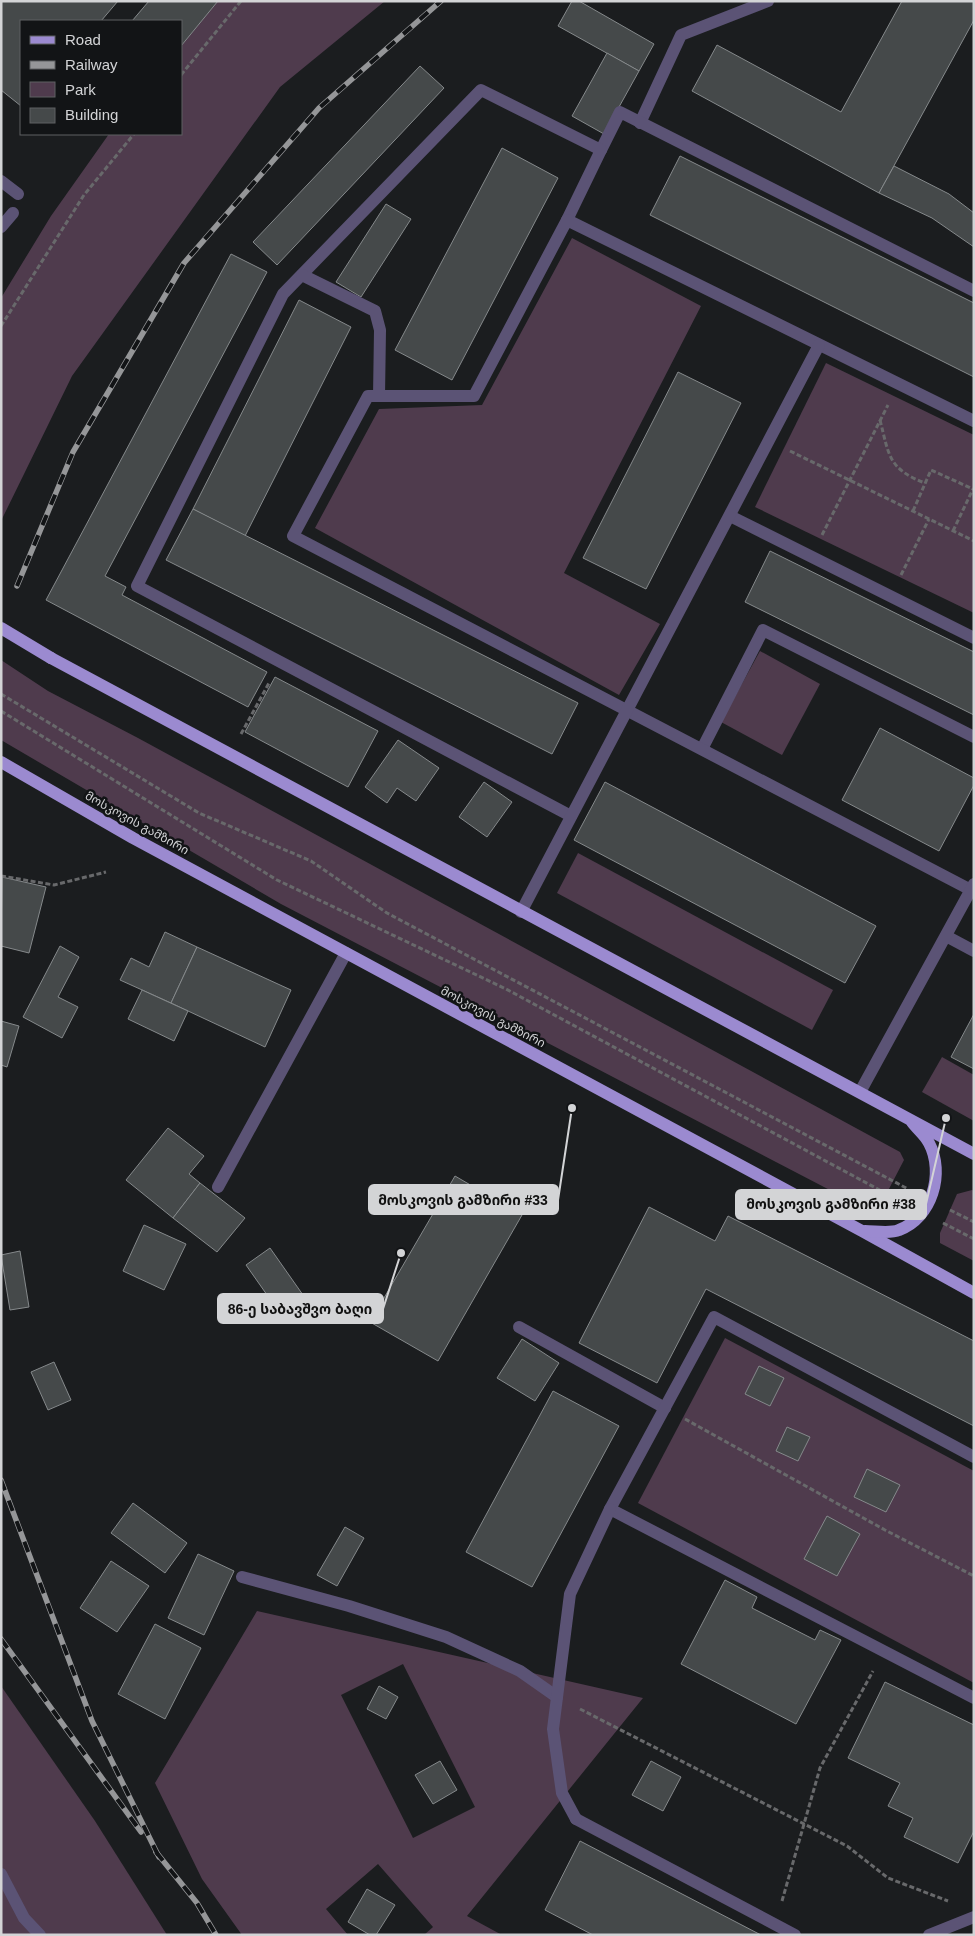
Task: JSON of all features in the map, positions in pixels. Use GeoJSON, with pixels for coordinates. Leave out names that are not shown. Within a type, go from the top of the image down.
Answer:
{"type":"FeatureCollection","features":[{"type":"Feature","properties":{"kind":"main road"},"geometry":{"type":"LineString","coordinates":[[1,628],[51,658],[974,1154]]}},
{"type":"Feature","properties":{"kind":"main road","name":"მოსკოვის გამზირი"},"geometry":{"type":"LineString","coordinates":[[3,763],[133,838],[862,1230],[974,1293]]}},
{"type":"Feature","properties":{"kind":"main road"},"geometry":{"type":"LineString","coordinates":[[862,1230],[897,1231],[914,1223],[930,1200],[936,1181],[935,1159],[929,1142],[908,1117]]}},
{"type":"Feature","properties":{"kind":"street"},"geometry":{"type":"LineString","coordinates":[[640,122],[681,35],[768,1]]}},
{"type":"Feature","properties":{"kind":"street"},"geometry":{"type":"LineString","coordinates":[[571,816],[137,586],[283,294],[481,90],[601,150]]}},
{"type":"Feature","properties":{"kind":"street"},"geometry":{"type":"LineString","coordinates":[[860,1092],[972,887],[293,536],[368,396],[474,396],[620,112],[974,291]]}},
{"type":"Feature","properties":{"kind":"street"},"geometry":{"type":"LineString","coordinates":[[1,181],[18,194]]}},
{"type":"Feature","properties":{"kind":"street"},"geometry":{"type":"LineString","coordinates":[[1,227],[13,213]]}},
{"type":"Feature","properties":{"kind":"street"},"geometry":{"type":"LineString","coordinates":[[566,220],[974,421]]}},
{"type":"Feature","properties":{"kind":"street"},"geometry":{"type":"LineString","coordinates":[[302,275],[375,311],[380,330],[379,396]]}},
{"type":"Feature","properties":{"kind":"street"},"geometry":{"type":"LineString","coordinates":[[521,912],[819,345]]}},
{"type":"Feature","properties":{"kind":"street"},"geometry":{"type":"LineString","coordinates":[[730,516],[974,638]]}},
{"type":"Feature","properties":{"kind":"street"},"geometry":{"type":"LineString","coordinates":[[702,749],[763,630],[974,737]]}},
{"type":"Feature","properties":{"kind":"street"},"geometry":{"type":"LineString","coordinates":[[946,936],[974,951]]}},
{"type":"Feature","properties":{"kind":"street"},"geometry":{"type":"LineString","coordinates":[[218,1187],[346,953]]}},
{"type":"Feature","properties":{"kind":"street"},"geometry":{"type":"LineString","coordinates":[[795,1935],[576,1819],[562,1793],[553,1729],[570,1594],[610,1509],[714,1317],[974,1457]]}},
{"type":"Feature","properties":{"kind":"street"},"geometry":{"type":"LineString","coordinates":[[519,1327],[664,1408]]}},
{"type":"Feature","properties":{"kind":"street"},"geometry":{"type":"LineString","coordinates":[[610,1509],[974,1698]]}},
{"type":"Feature","properties":{"kind":"street"},"geometry":{"type":"LineString","coordinates":[[242,1576],[349,1606],[446,1637],[520,1671],[557,1697]]}},
{"type":"Feature","properties":{"kind":"street"},"geometry":{"type":"LineString","coordinates":[[1,1874],[24,1918],[40,1935]]}},
{"type":"Feature","properties":{"kind":"street"},"geometry":{"type":"LineString","coordinates":[[929,1935],[974,1917]]}},
{"type":"Feature","properties":{"kind":"path"},"geometry":{"type":"LineString","coordinates":[[182,74],[241,1]]}},
{"type":"Feature","properties":{"kind":"path"},"geometry":{"type":"LineString","coordinates":[[1,326],[84,195],[133,135]]}},
{"type":"Feature","properties":{"kind":"path"},"geometry":{"type":"LineString","coordinates":[[811,556],[899,384]]}},
{"type":"Feature","properties":{"kind":"path"},"geometry":{"type":"LineString","coordinates":[[880,420],[889,455],[894,465],[908,476],[925,483]]}},
{"type":"Feature","properties":{"kind":"path"},"geometry":{"type":"LineString","coordinates":[[769,441],[974,541]]}},
{"type":"Feature","properties":{"kind":"path"},"geometry":{"type":"LineString","coordinates":[[913,511],[931,470],[974,489],[953,531]]}},
{"type":"Feature","properties":{"kind":"path"},"geometry":{"type":"LineString","coordinates":[[890,596],[929,519]]}},
{"type":"Feature","properties":{"kind":"path"},"geometry":{"type":"LineString","coordinates":[[241,735],[280,662]]}},
{"type":"Feature","properties":{"kind":"path"},"geometry":{"type":"LineString","coordinates":[[1,694],[199,813],[311,861],[387,913],[974,1222]]}},
{"type":"Feature","properties":{"kind":"path"},"geometry":{"type":"LineString","coordinates":[[1,711],[278,880],[506,989],[974,1239]]}},
{"type":"Feature","properties":{"kind":"path"},"geometry":{"type":"LineString","coordinates":[[1,876],[54,885],[106,872]]}},
{"type":"Feature","properties":{"kind":"path"},"geometry":{"type":"LineString","coordinates":[[664,1408],[885,1530],[974,1576]]}},
{"type":"Feature","properties":{"kind":"path"},"geometry":{"type":"LineString","coordinates":[[776,1925],[820,1768],[884,1651]]}},
{"type":"Feature","properties":{"kind":"path"},"geometry":{"type":"LineString","coordinates":[[557,1697],[847,1846],[888,1878],[955,1902]]}},
{"type":"Feature","properties":{"kind":"green space"},"geometry":{"type":"Polygon","coordinates":[[[218,1],[385,1],[280,87],[72,376],[1,521],[1,298],[51,216],[108,135],[182,135],[182,45],[218,1]]]}},
{"type":"Feature","properties":{"kind":"green space"},"geometry":{"type":"Polygon","coordinates":[[[572,238],[701,306],[564,573],[660,624],[619,695],[315,528],[379,409],[482,405],[572,238]]]}},
{"type":"Feature","properties":{"kind":"green space"},"geometry":{"type":"Polygon","coordinates":[[[826,363],[974,435],[974,613],[755,507],[826,363]]]}},
{"type":"Feature","properties":{"kind":"green space"},"geometry":{"type":"Polygon","coordinates":[[[760,651],[820,684],[782,755],[721,722],[760,651]]]}},
{"type":"Feature","properties":{"kind":"green space"},"geometry":{"type":"Polygon","coordinates":[[[1,660],[48,691],[900,1152],[904,1160],[877,1212],[872,1212],[281,904],[1,740],[1,660]]]}},
{"type":"Feature","properties":{"kind":"green space"},"geometry":{"type":"Polygon","coordinates":[[[578,853],[833,990],[812,1030],[557,893],[578,853]]]}},
{"type":"Feature","properties":{"kind":"green space"},"geometry":{"type":"Polygon","coordinates":[[[942,1057],[974,1075],[974,1121],[922,1092],[942,1057]]]}},
{"type":"Feature","properties":{"kind":"green space"},"geometry":{"type":"Polygon","coordinates":[[[974,1191],[974,1261],[940,1243],[940,1233],[957,1194],[974,1191]]]}},
{"type":"Feature","properties":{"kind":"green space"},"geometry":{"type":"Polygon","coordinates":[[[725,1338],[974,1471],[974,1683],[638,1503],[725,1338]]]}},
{"type":"Feature","properties":{"kind":"green space"},"geometry":{"type":"Polygon","coordinates":[[[257,1611],[643,1698],[467,1916],[502,1935],[424,1935],[433,1927],[378,1864],[326,1909],[348,1935],[242,1935],[202,1879],[155,1783],[257,1611]],[[403,1664],[341,1695],[413,1838],[475,1807],[403,1664]]]}},
{"type":"Feature","properties":{"kind":"green space"},"geometry":{"type":"Polygon","coordinates":[[[1,1686],[95,1821],[167,1935],[1,1935],[1,1686]]]}},
{"type":"Feature","properties":{"kind":"building"},"geometry":{"type":"Polygon","coordinates":[[[1,1],[118,1],[102,20],[20,20],[20,105],[1,90],[1,1]]]}},
{"type":"Feature","properties":{"kind":"building"},"geometry":{"type":"Polygon","coordinates":[[[149,1],[218,1],[182,45],[182,20],[133,20],[149,1]]]}},
{"type":"Feature","properties":{"kind":"building"},"geometry":{"type":"Polygon","coordinates":[[[572,1],[579,1],[654,44],[639,71],[558,26],[572,1]]]}},
{"type":"Feature","properties":{"kind":"building"},"geometry":{"type":"Polygon","coordinates":[[[902,1],[974,1],[974,20],[879,193],[692,91],[717,45],[841,112],[902,1]]]}},
{"type":"Feature","properties":{"kind":"building"},"geometry":{"type":"Polygon","coordinates":[[[607,53],[639,71],[604,134],[572,116],[607,53]]]}},
{"type":"Feature","properties":{"kind":"building"},"geometry":{"type":"Polygon","coordinates":[[[420,66],[444,88],[277,265],[253,242],[420,66]]]}},
{"type":"Feature","properties":{"kind":"building"},"geometry":{"type":"Polygon","coordinates":[[[502,148],[558,178],[452,380],[395,350],[502,148]]]}},
{"type":"Feature","properties":{"kind":"building"},"geometry":{"type":"Polygon","coordinates":[[[680,156],[974,303],[974,377],[650,215],[680,156]]]}},
{"type":"Feature","properties":{"kind":"building"},"geometry":{"type":"Polygon","coordinates":[[[894,166],[949,194],[974,213],[974,247],[932,218],[879,193],[894,166]]]}},
{"type":"Feature","properties":{"kind":"building"},"geometry":{"type":"Polygon","coordinates":[[[386,204],[411,219],[361,297],[336,282],[386,204]]]}},
{"type":"Feature","properties":{"kind":"building"},"geometry":{"type":"Polygon","coordinates":[[[231,254],[267,272],[105,576],[126,587],[122,595],[267,672],[248,707],[46,600],[231,254]]]}},
{"type":"Feature","properties":{"kind":"building"},"geometry":{"type":"Polygon","coordinates":[[[299,300],[351,327],[245,536],[193,509],[299,300]]]}},
{"type":"Feature","properties":{"kind":"building"},"geometry":{"type":"Polygon","coordinates":[[[678,372],[741,403],[646,589],[583,558],[678,372]]]}},
{"type":"Feature","properties":{"kind":"building"},"geometry":{"type":"Polygon","coordinates":[[[193,509],[578,703],[552,754],[166,560],[193,509]]]}},
{"type":"Feature","properties":{"kind":"building"},"geometry":{"type":"Polygon","coordinates":[[[770,551],[974,652],[974,715],[745,602],[770,551]]]}},
{"type":"Feature","properties":{"kind":"building"},"geometry":{"type":"Polygon","coordinates":[[[275,677],[378,731],[348,787],[245,732],[275,677]]]}},
{"type":"Feature","properties":{"kind":"building"},"geometry":{"type":"Polygon","coordinates":[[[880,728],[974,778],[974,785],[939,851],[842,800],[880,728]]]}},
{"type":"Feature","properties":{"kind":"building"},"geometry":{"type":"Polygon","coordinates":[[[398,740],[439,768],[416,801],[397,788],[387,803],[365,787],[398,740]]]}},
{"type":"Feature","properties":{"kind":"building"},"geometry":{"type":"Polygon","coordinates":[[[484,782],[512,802],[487,837],[459,817],[484,782]]]}},
{"type":"Feature","properties":{"kind":"building"},"geometry":{"type":"Polygon","coordinates":[[[605,782],[876,926],[845,983],[574,840],[605,782]]]}},
{"type":"Feature","properties":{"kind":"building"},"geometry":{"type":"Polygon","coordinates":[[[2,877],[46,887],[29,953],[1,946],[2,877]]]}},
{"type":"Feature","properties":{"kind":"building"},"geometry":{"type":"Polygon","coordinates":[[[165,932],[197,947],[171,1003],[120,980],[131,958],[149,967],[165,932]]]}},
{"type":"Feature","properties":{"kind":"building"},"geometry":{"type":"Polygon","coordinates":[[[60,946],[79,957],[58,997],[78,1007],[62,1038],[23,1017],[60,946]]]}},
{"type":"Feature","properties":{"kind":"building"},"geometry":{"type":"Polygon","coordinates":[[[197,947],[291,990],[265,1047],[171,1003],[197,947]]]}},
{"type":"Feature","properties":{"kind":"building"},"geometry":{"type":"Polygon","coordinates":[[[142,990],[188,1011],[174,1041],[128,1019],[142,990]]]}},
{"type":"Feature","properties":{"kind":"building"},"geometry":{"type":"Polygon","coordinates":[[[974,1014],[974,1069],[951,1057],[974,1014]]]}},
{"type":"Feature","properties":{"kind":"building"},"geometry":{"type":"Polygon","coordinates":[[[1,1021],[19,1026],[7,1067],[1,1065],[1,1021]]]}},
{"type":"Feature","properties":{"kind":"building"},"geometry":{"type":"Polygon","coordinates":[[[168,1128],[204,1156],[189,1174],[200,1183],[173,1218],[126,1180],[168,1128]]]}},
{"type":"Feature","properties":{"kind":"building"},"geometry":{"type":"Polygon","coordinates":[[[455,1176],[522,1215],[438,1361],[370,1322],[455,1176]]]}},
{"type":"Feature","properties":{"kind":"building"},"geometry":{"type":"Polygon","coordinates":[[[200,1183],[245,1218],[217,1252],[173,1218],[200,1183]]]}},
{"type":"Feature","properties":{"kind":"building"},"geometry":{"type":"Polygon","coordinates":[[[649,1207],[715,1241],[728,1216],[974,1341],[974,1426],[706,1289],[657,1383],[579,1343],[649,1207]]]}},
{"type":"Feature","properties":{"kind":"building"},"geometry":{"type":"Polygon","coordinates":[[[144,1225],[186,1244],[164,1290],[123,1271],[144,1225]]]}},
{"type":"Feature","properties":{"kind":"building"},"geometry":{"type":"Polygon","coordinates":[[[270,1248],[303,1295],[279,1312],[246,1265],[270,1248]]]}},
{"type":"Feature","properties":{"kind":"building"},"geometry":{"type":"Polygon","coordinates":[[[20,1251],[29,1307],[10,1310],[1,1255],[20,1251]]]}},
{"type":"Feature","properties":{"kind":"building"},"geometry":{"type":"Polygon","coordinates":[[[522,1339],[559,1363],[535,1401],[497,1378],[522,1339]]]}},
{"type":"Feature","properties":{"kind":"building"},"geometry":{"type":"Polygon","coordinates":[[[54,1362],[71,1400],[48,1410],[31,1372],[54,1362]]]}},
{"type":"Feature","properties":{"kind":"building"},"geometry":{"type":"Polygon","coordinates":[[[759,1366],[784,1378],[770,1406],[745,1394],[759,1366]]]}},
{"type":"Feature","properties":{"kind":"building"},"geometry":{"type":"Polygon","coordinates":[[[553,1391],[619,1426],[532,1587],[466,1552],[553,1391]]]}},
{"type":"Feature","properties":{"kind":"building"},"geometry":{"type":"Polygon","coordinates":[[[787,1427],[810,1437],[798,1461],[776,1451],[787,1427]]]}},
{"type":"Feature","properties":{"kind":"building"},"geometry":{"type":"Polygon","coordinates":[[[867,1469],[900,1485],[886,1512],[854,1497],[867,1469]]]}},
{"type":"Feature","properties":{"kind":"building"},"geometry":{"type":"Polygon","coordinates":[[[133,1503],[187,1543],[165,1573],[111,1533],[133,1503]]]}},
{"type":"Feature","properties":{"kind":"building"},"geometry":{"type":"Polygon","coordinates":[[[827,1516],[860,1534],[837,1576],[804,1559],[827,1516]]]}},
{"type":"Feature","properties":{"kind":"building"},"geometry":{"type":"Polygon","coordinates":[[[345,1527],[364,1538],[337,1586],[317,1575],[345,1527]]]}},
{"type":"Feature","properties":{"kind":"building"},"geometry":{"type":"Polygon","coordinates":[[[198,1554],[234,1571],[204,1635],[168,1618],[198,1554]]]}},
{"type":"Feature","properties":{"kind":"building"},"geometry":{"type":"Polygon","coordinates":[[[111,1561],[149,1586],[117,1632],[80,1608],[111,1561]]]}},
{"type":"Feature","properties":{"kind":"building"},"geometry":{"type":"Polygon","coordinates":[[[725,1580],[757,1597],[752,1608],[815,1640],[820,1630],[841,1640],[796,1724],[681,1664],[725,1580]]]}},
{"type":"Feature","properties":{"kind":"building"},"geometry":{"type":"Polygon","coordinates":[[[155,1624],[201,1648],[165,1719],[118,1694],[155,1624]]]}},
{"type":"Feature","properties":{"kind":"building"},"geometry":{"type":"Polygon","coordinates":[[[885,1682],[974,1725],[974,1831],[958,1863],[904,1837],[913,1818],[888,1806],[900,1783],[848,1758],[885,1682]]]}},
{"type":"Feature","properties":{"kind":"building"},"geometry":{"type":"Polygon","coordinates":[[[379,1686],[398,1697],[386,1719],[367,1709],[379,1686]]]}},
{"type":"Feature","properties":{"kind":"building"},"geometry":{"type":"Polygon","coordinates":[[[440,1761],[457,1790],[433,1804],[415,1775],[440,1761]]]}},
{"type":"Feature","properties":{"kind":"building"},"geometry":{"type":"Polygon","coordinates":[[[651,1761],[681,1777],[663,1811],[632,1795],[651,1761]]]}},
{"type":"Feature","properties":{"kind":"building"},"geometry":{"type":"Polygon","coordinates":[[[580,1841],[761,1935],[593,1935],[545,1910],[580,1841]]]}},
{"type":"Feature","properties":{"kind":"building"},"geometry":{"type":"Polygon","coordinates":[[[367,1889],[395,1905],[376,1935],[370,1935],[348,1922],[367,1889]]]}},
{"type":"Feature","properties":{"kind":"railway"},"geometry":{"type":"LineString","coordinates":[[17,586],[73,452],[184,263],[319,108],[441,1]]}},
{"type":"Feature","properties":{"kind":"railway"},"geometry":{"type":"LineString","coordinates":[[1,1480],[92,1721],[159,1857]]}},
{"type":"Feature","properties":{"kind":"railway"},"geometry":{"type":"LineString","coordinates":[[1,1639],[141,1832]]}},
{"type":"Feature","properties":{"kind":"railway"},"geometry":{"type":"LineString","coordinates":[[156,1852],[197,1903],[216,1935]]}},
{"type":"Feature","properties":{"kind":"place","name":"მოსკოვის გამზირი #33"},"geometry":{"type":"Point","coordinates":[572,1108]}},
{"type":"Feature","properties":{"kind":"place","name":"მოსკოვის გამზირი #38"},"geometry":{"type":"Point","coordinates":[946,1118]}},
{"type":"Feature","properties":{"kind":"place","name":"86-ე საბავშვო ბაღი"},"geometry":{"type":"Point","coordinates":[401,1253]}}]}
